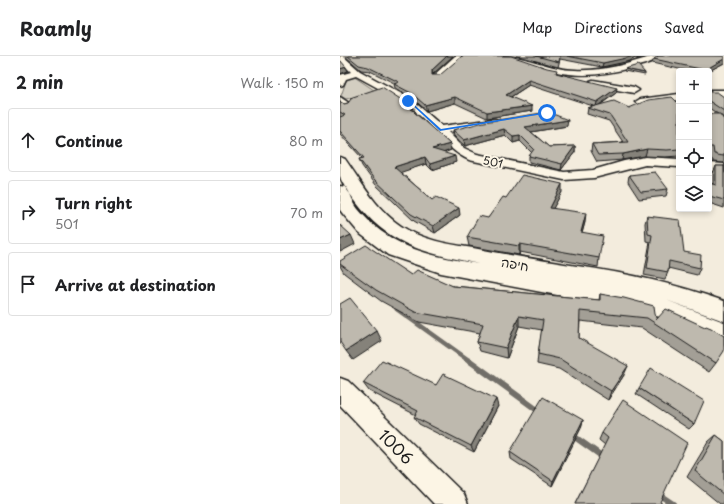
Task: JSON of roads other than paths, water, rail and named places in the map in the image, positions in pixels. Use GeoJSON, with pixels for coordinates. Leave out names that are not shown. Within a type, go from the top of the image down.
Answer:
{"type":"FeatureCollection","features":[{"type":"Feature","properties":{"kind":"highway","name":"חיפה"},"geometry":{"type":"LineString","coordinates":[[340,162],[366,205],[384,222],[406,237],[451,251],[523,265],[623,281],[708,304],[724,311]]}},
{"type":"Feature","properties":{"kind":"highway","name":"חיפה"},"geometry":{"type":"LineString","coordinates":[[340,191],[349,210],[366,229],[395,250],[441,265],[621,298],[665,308],[724,334]]}},
{"type":"Feature","properties":{"kind":"street"},"geometry":{"type":"LineString","coordinates":[[438,77],[454,60],[461,56]]}},
{"type":"Feature","properties":{"kind":"street"},"geometry":{"type":"LineString","coordinates":[[507,56],[564,72],[598,84],[634,90]]}},
{"type":"Feature","properties":{"kind":"street"},"geometry":{"type":"LineString","coordinates":[[564,72],[612,70],[649,60],[657,56]]}},
{"type":"Feature","properties":{"kind":"street","name":"501"},"geometry":{"type":"LineString","coordinates":[[340,57],[357,73],[408,101],[440,130],[460,151],[473,157],[564,176],[594,174],[628,164],[645,161],[676,163]]}},
{"type":"Feature","properties":{"kind":"street"},"geometry":{"type":"LineString","coordinates":[[340,83],[342,77],[357,73]]}},
{"type":"Feature","properties":{"kind":"street"},"geometry":{"type":"LineString","coordinates":[[712,93],[724,93]]}},
{"type":"Feature","properties":{"kind":"street"},"geometry":{"type":"LineString","coordinates":[[640,102],[676,97]]}},
{"type":"Feature","properties":{"kind":"street"},"geometry":{"type":"LineString","coordinates":[[440,130],[509,119]]}},
{"type":"Feature","properties":{"kind":"street"},"geometry":{"type":"LineString","coordinates":[[712,167],[724,168]]}},
{"type":"Feature","properties":{"kind":"street","name":"1006"},"geometry":{"type":"LineString","coordinates":[[340,389],[454,504]]}},
{"type":"Feature","properties":{"kind":"waterway"},"geometry":{"type":"LineString","coordinates":[[397,309],[471,362]]}},
{"type":"Feature","properties":{"kind":"waterway"},"geometry":{"type":"LineString","coordinates":[[470,361],[540,412]]}},
{"type":"Feature","properties":{"kind":"waterway"},"geometry":{"type":"LineString","coordinates":[[572,435],[603,457]]}},
{"type":"Feature","properties":{"kind":"waterway"},"geometry":{"type":"LineString","coordinates":[[658,494],[673,504]]}}]}
